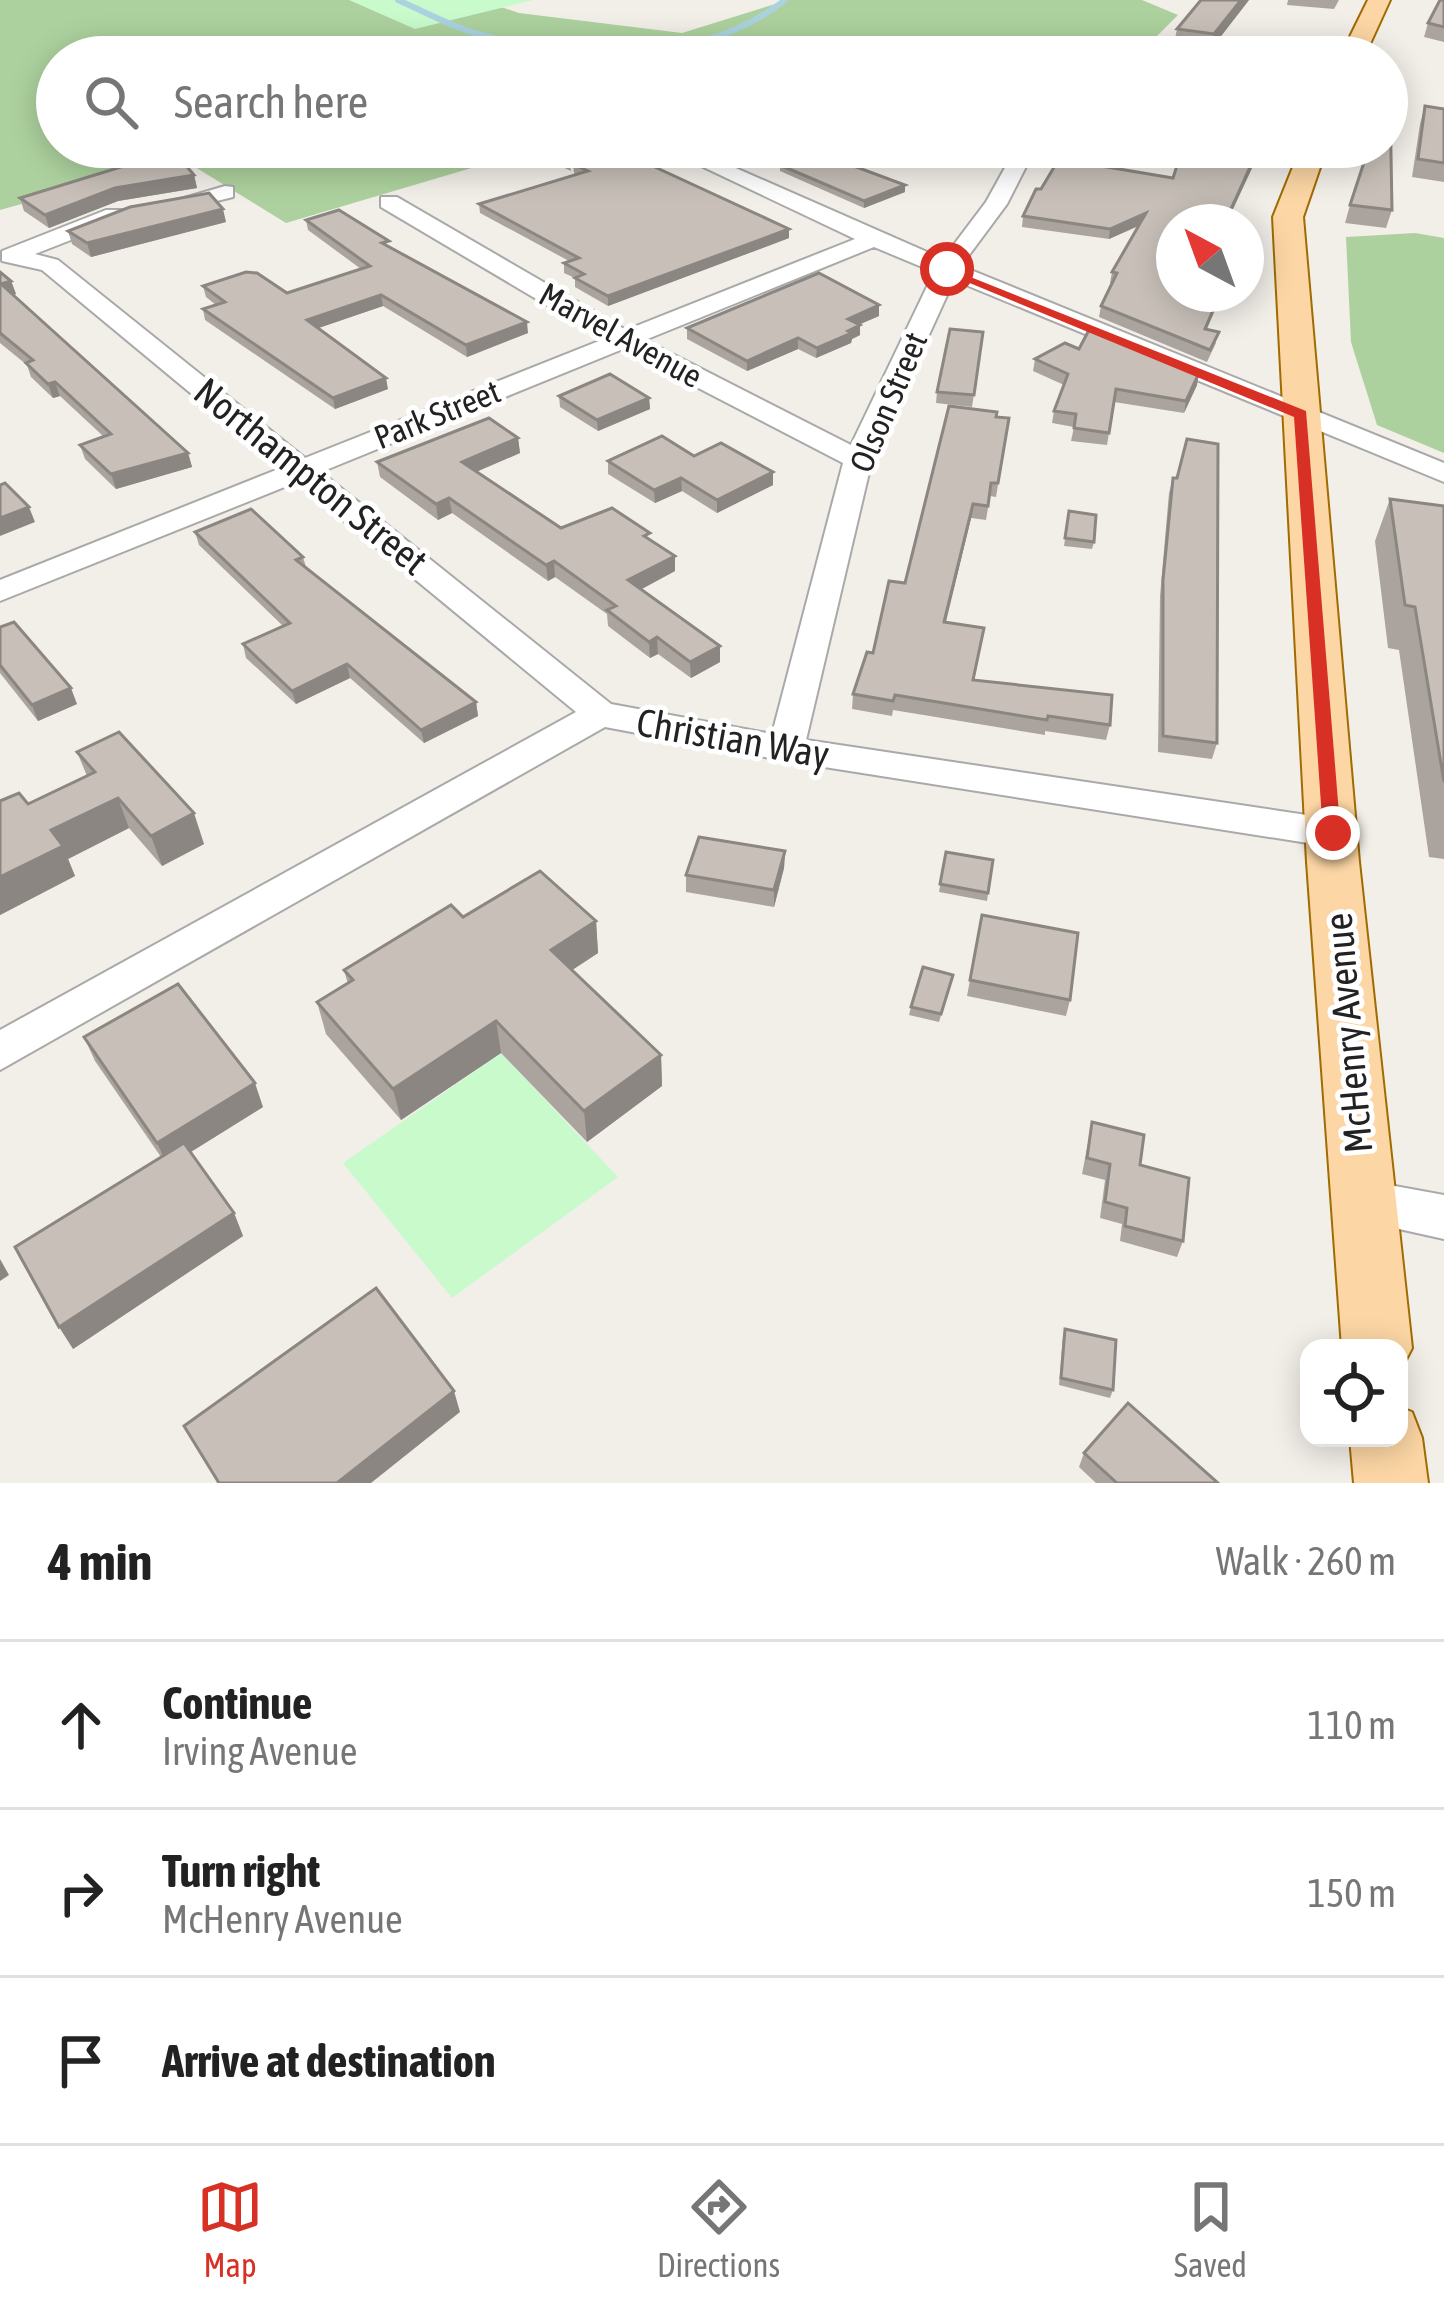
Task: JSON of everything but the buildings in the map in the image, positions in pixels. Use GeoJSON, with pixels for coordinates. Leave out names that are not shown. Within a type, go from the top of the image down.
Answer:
{"type":"FeatureCollection","features":[{"type":"Feature","properties":{"kind":"main road"},"geometry":{"type":"LineString","coordinates":[[1362,36],[1379,0]]}},
{"type":"Feature","properties":{"kind":"main road","name":"McHenry Avenue"},"geometry":{"type":"LineString","coordinates":[[1306,168],[1288,217],[1376,1339]]}},
{"type":"Feature","properties":{"kind":"main road"},"geometry":{"type":"LineString","coordinates":[[1387,1447],[1390,1483]]}},
{"type":"Feature","properties":{"kind":"street"},"geometry":{"type":"LineString","coordinates":[[717,168],[874,239],[1444,473]]}},
{"type":"Feature","properties":{"kind":"street","name":"Olson Street"},"geometry":{"type":"LineString","coordinates":[[786,749],[858,460],[947,269],[996,204],[1015,168]]}},
{"type":"Feature","properties":{"kind":"street"},"geometry":{"type":"LineString","coordinates":[[102,222],[225,192]]}},
{"type":"Feature","properties":{"kind":"street","name":"Marvel Avenue"},"geometry":{"type":"LineString","coordinates":[[389,202],[622,339],[858,460]]}},
{"type":"Feature","properties":{"kind":"street"},"geometry":{"type":"LineString","coordinates":[[6,256],[128,210],[151,213]]}},
{"type":"Feature","properties":{"kind":"street","name":"Park Street"},"geometry":{"type":"LineString","coordinates":[[0,591],[874,239]]}},
{"type":"Feature","properties":{"kind":"street","name":"Northampton Street"},"geometry":{"type":"LineString","coordinates":[[6,256],[50,265],[600,714]]}},
{"type":"Feature","properties":{"kind":"street","name":"Christian Way"},"geometry":{"type":"LineString","coordinates":[[0,1052],[600,714],[786,749],[1333,833]]}},
{"type":"Feature","properties":{"kind":"street"},"geometry":{"type":"LineString","coordinates":[[1362,1202],[1444,1217]]}},
{"type":"Feature","properties":{"kind":"green space"},"geometry":{"type":"Polygon","coordinates":[[[0,0],[480,0],[519,13],[682,33],[788,0],[1142,0],[1178,15],[1157,36],[36,36],[36,168],[150,168],[0,210],[0,0]]]}},
{"type":"Feature","properties":{"kind":"green space"},"geometry":{"type":"Polygon","coordinates":[[[349,0],[533,0],[415,29],[349,0]]]}},
{"type":"Feature","properties":{"kind":"green space"},"geometry":{"type":"Polygon","coordinates":[[[197,168],[472,168],[286,223],[197,168]]]}},
{"type":"Feature","properties":{"kind":"green space"},"geometry":{"type":"Polygon","coordinates":[[[1415,233],[1444,238],[1444,453],[1377,425],[1351,342],[1346,237],[1415,233]]]}},
{"type":"Feature","properties":{"kind":"green space"},"geometry":{"type":"Polygon","coordinates":[[[501,1053],[618,1177],[452,1298],[343,1163],[501,1053]]]}},
{"type":"Feature","properties":{"kind":"waterway"},"geometry":{"type":"LineString","coordinates":[[398,0],[486,36]]}},
{"type":"Feature","properties":{"kind":"waterway"},"geometry":{"type":"LineString","coordinates":[[717,36],[752,22],[785,0]]}},
{"type":"Feature","properties":{"kind":"route"},"geometry":{"type":"LineString","coordinates":[[947,269],[1301,414],[1333,833]]}}]}
